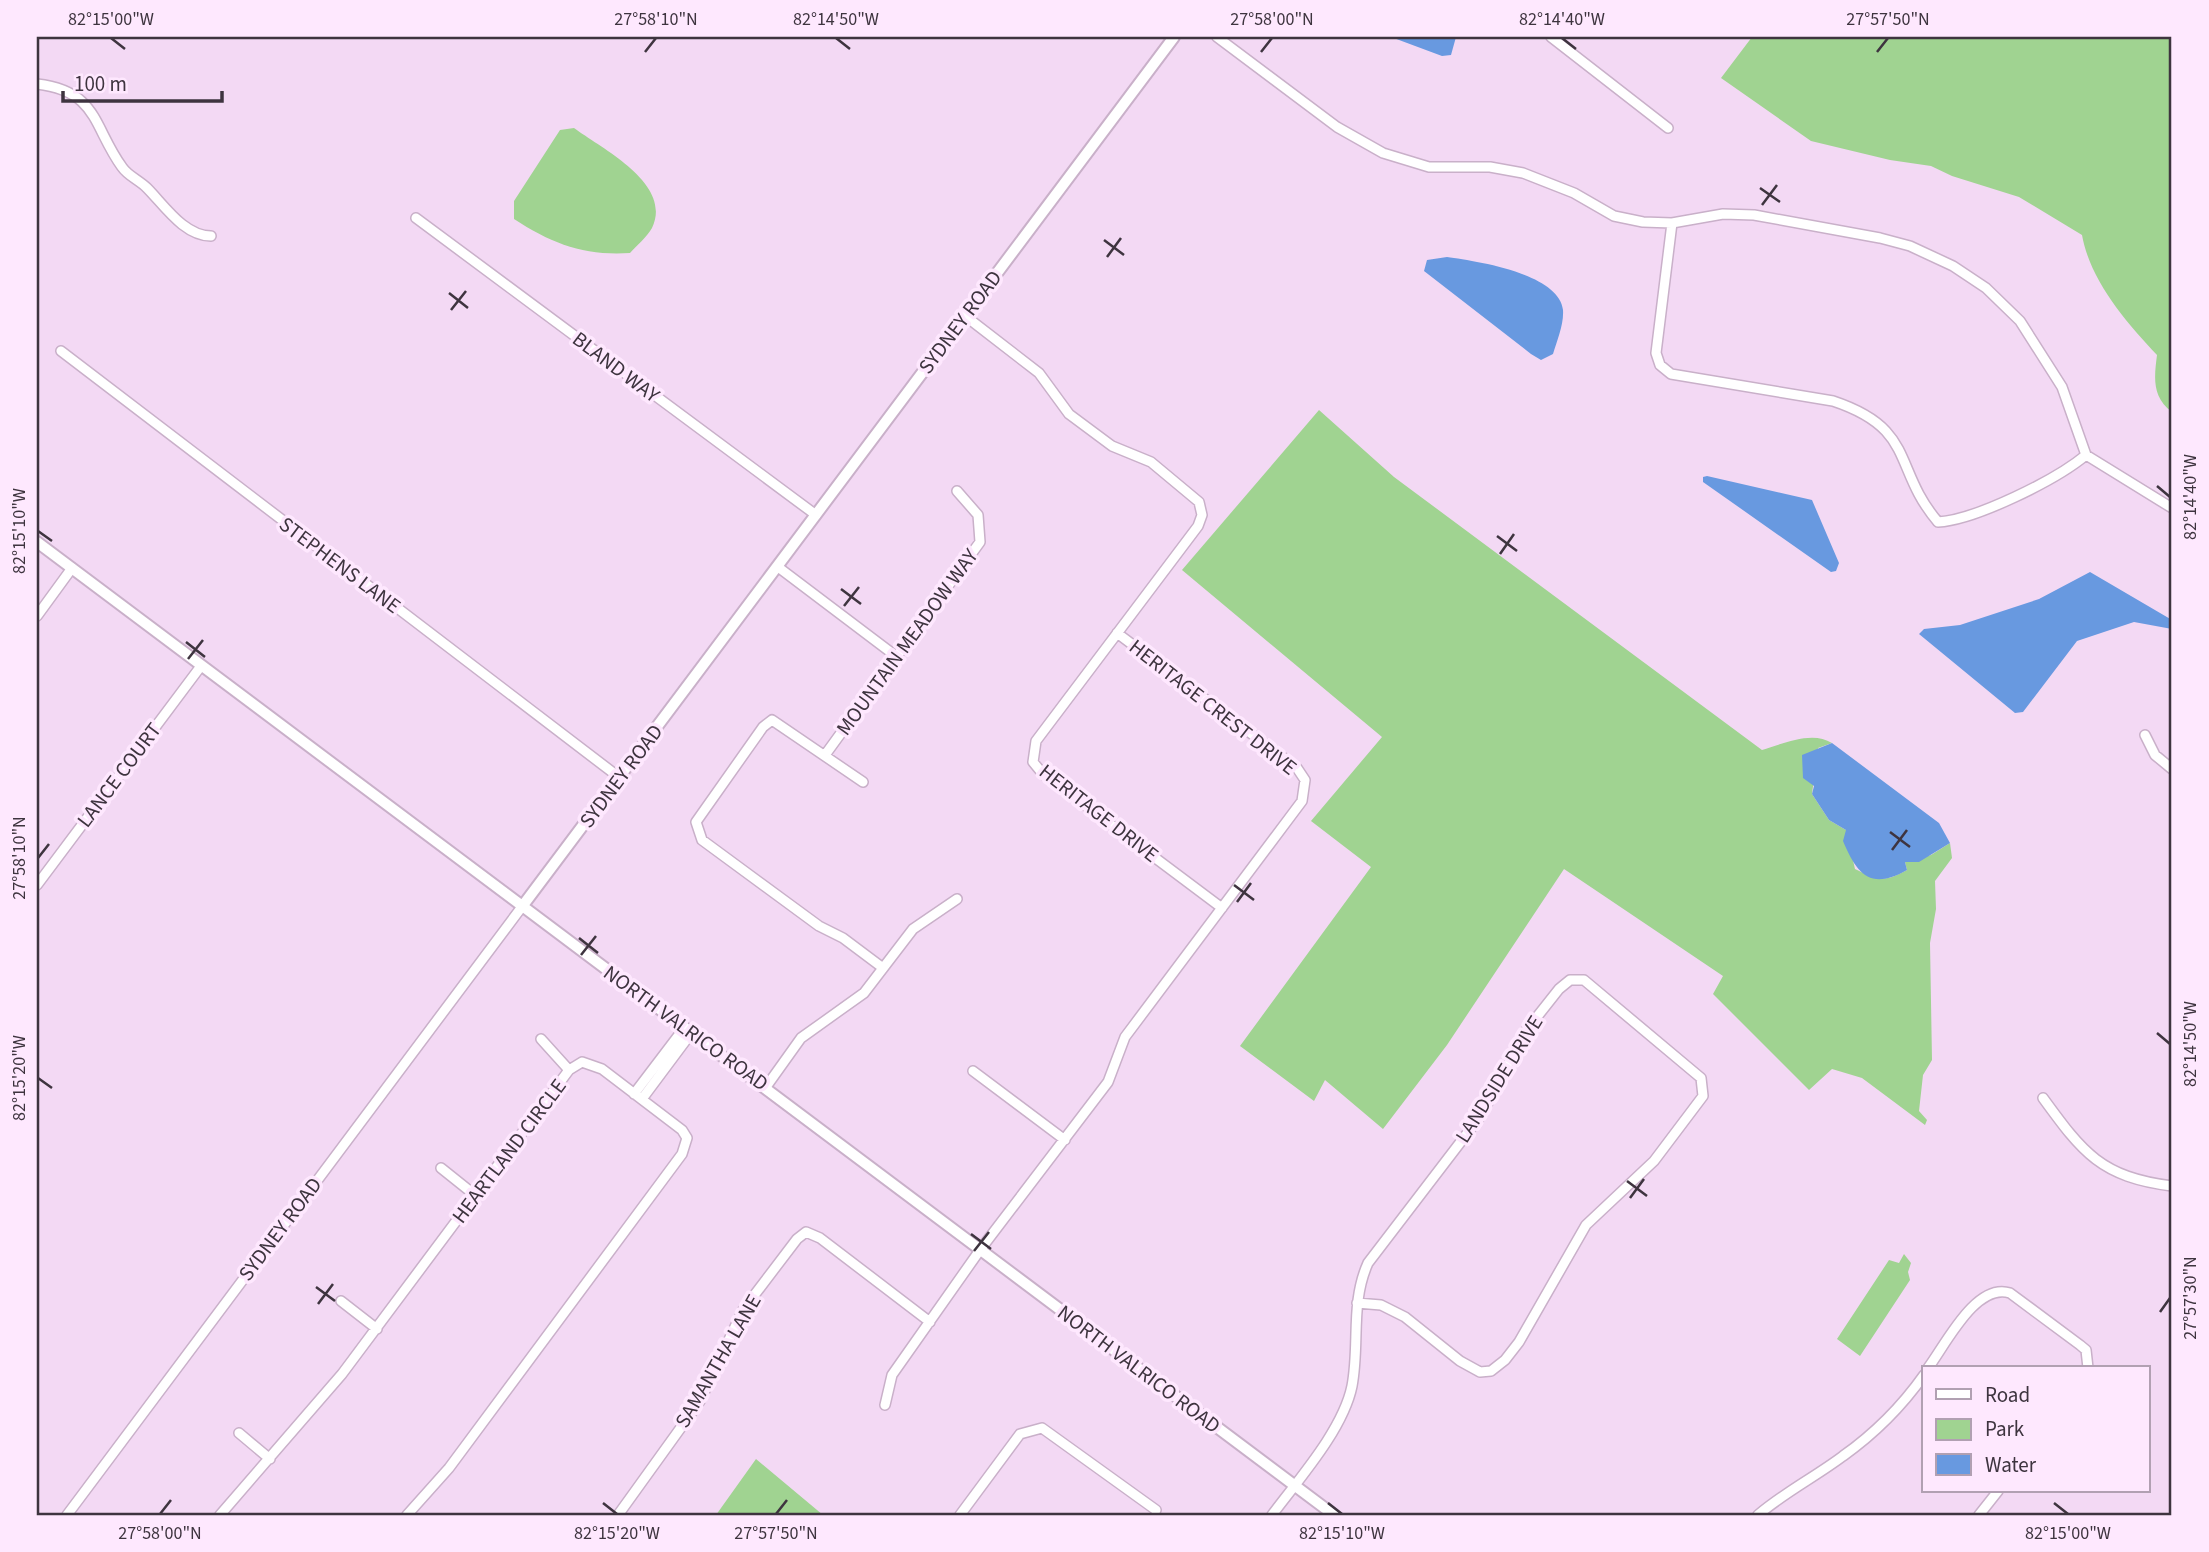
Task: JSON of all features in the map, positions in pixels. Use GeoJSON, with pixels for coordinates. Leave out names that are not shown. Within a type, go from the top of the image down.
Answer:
{"type":"FeatureCollection","features":[{"type":"Feature","properties":{"kind":"street","name":"SYDNEY ROAD"},"geometry":{"type":"LineString","coordinates":[[67,1515],[1174,37]]}},
{"type":"Feature","properties":{"kind":"street"},"geometry":{"type":"LineString","coordinates":[[1217,37],[1337,127],[1384,153],[1429,167],[1490,167],[1523,173],[1574,193],[1614,216],[1643,222],[1672,223],[1723,214],[1754,215],[1880,239],[1910,247],[1953,266],[1986,288],[2020,321],[2062,387],[2086,455],[2172,509]]}},
{"type":"Feature","properties":{"kind":"street"},"geometry":{"type":"LineString","coordinates":[[1551,37],[1668,128]]}},
{"type":"Feature","properties":{"kind":"street"},"geometry":{"type":"LineString","coordinates":[[37,84],[57,88],[82,102],[101,124],[125,171],[186,226],[200,235],[211,236]]}},
{"type":"Feature","properties":{"kind":"street","name":"BLAND WAY"},"geometry":{"type":"LineString","coordinates":[[416,218],[816,515]]}},
{"type":"Feature","properties":{"kind":"street"},"geometry":{"type":"LineString","coordinates":[[1672,223],[1656,353],[1660,365],[1671,374],[1833,401],[1858,409],[1881,424],[1901,450],[1926,509],[1938,522],[1956,521],[2039,484],[2071,468],[2086,455]]}},
{"type":"Feature","properties":{"kind":"street","name":"HERITAGE DRIVE"},"geometry":{"type":"LineString","coordinates":[[964,315],[1040,373],[1069,414],[1112,446],[1151,462],[1199,502],[1202,515],[1198,526],[1036,741],[1033,762],[1042,773],[1222,908]]}},
{"type":"Feature","properties":{"kind":"street","name":"STEPHENS LANE"},"geometry":{"type":"LineString","coordinates":[[61,351],[620,778]]}},
{"type":"Feature","properties":{"kind":"street","name":"MOUNTAIN MEADOW WAY"},"geometry":{"type":"LineString","coordinates":[[825,755],[980,542],[978,515],[957,491]]}},
{"type":"Feature","properties":{"kind":"street","name":"NORTH VALRICO ROAD"},"geometry":{"type":"LineString","coordinates":[[37,542],[521,908],[689,1029],[1334,1515]]}},
{"type":"Feature","properties":{"kind":"street"},"geometry":{"type":"LineString","coordinates":[[778,566],[897,657]]}},
{"type":"Feature","properties":{"kind":"street"},"geometry":{"type":"LineString","coordinates":[[37,616],[72,568]]}},
{"type":"Feature","properties":{"kind":"street","name":"HERITAGE CREST DRIVE"},"geometry":{"type":"LineString","coordinates":[[885,1405],[892,1375],[980,1250],[1108,1082],[1125,1037],[1302,801],[1305,780],[1297,768],[1117,633]]}},
{"type":"Feature","properties":{"kind":"street","name":"LANCE COURT"},"geometry":{"type":"LineString","coordinates":[[37,885],[201,666]]}},
{"type":"Feature","properties":{"kind":"street"},"geometry":{"type":"LineString","coordinates":[[863,782],[772,720],[763,727],[696,822],[702,840],[819,926],[843,938],[883,968]]}},
{"type":"Feature","properties":{"kind":"street"},"geometry":{"type":"LineString","coordinates":[[2145,734],[2155,755],[2172,769]]}},
{"type":"Feature","properties":{"kind":"street"},"geometry":{"type":"LineString","coordinates":[[766,1087],[801,1038],[864,992],[914,929],[957,899]]}},
{"type":"Feature","properties":{"kind":"street","name":"LANDSIDE DRIVE"},"geometry":{"type":"LineString","coordinates":[[1272,1515],[1333,1429],[1352,1387],[1358,1285],[1368,1263],[1482,1114],[1525,1032],[1559,989],[1570,980],[1584,980],[1701,1078],[1703,1096],[1654,1161],[1586,1225],[1519,1342],[1505,1360],[1491,1371],[1480,1371],[1460,1361],[1405,1317],[1381,1305],[1357,1303]]}},
{"type":"Feature","properties":{"kind":"street"},"geometry":{"type":"LineString","coordinates":[[638,1096],[689,1029]]}},
{"type":"Feature","properties":{"kind":"street"},"geometry":{"type":"LineString","coordinates":[[541,1038],[569,1070]]}},
{"type":"Feature","properties":{"kind":"street","name":"HEARTLAND CIRCLE"},"geometry":{"type":"LineString","coordinates":[[220,1515],[377,1329],[569,1070],[582,1062],[602,1069],[682,1130],[687,1138],[682,1154],[449,1468],[407,1515]]}},
{"type":"Feature","properties":{"kind":"street"},"geometry":{"type":"LineString","coordinates":[[973,1071],[1065,1140]]}},
{"type":"Feature","properties":{"kind":"street"},"geometry":{"type":"LineString","coordinates":[[2043,1098],[2078,1145],[2098,1163],[2138,1181],[2172,1186]]}},
{"type":"Feature","properties":{"kind":"street"},"geometry":{"type":"LineString","coordinates":[[441,1168],[477,1196]]}},
{"type":"Feature","properties":{"kind":"street","name":"SAMANTHA LANE"},"geometry":{"type":"LineString","coordinates":[[618,1515],[700,1401],[743,1310],[806,1232],[820,1238],[930,1322]]}},
{"type":"Feature","properties":{"kind":"street"},"geometry":{"type":"LineString","coordinates":[[1929,1366],[1974,1304],[1990,1292],[2000,1290],[2010,1293],[2086,1350],[2088,1366]]}},
{"type":"Feature","properties":{"kind":"street"},"geometry":{"type":"LineString","coordinates":[[341,1301],[377,1329]]}},
{"type":"Feature","properties":{"kind":"street"},"geometry":{"type":"LineString","coordinates":[[1758,1515],[1778,1497],[1842,1458],[1875,1431],[1922,1377]]}},
{"type":"Feature","properties":{"kind":"street"},"geometry":{"type":"LineString","coordinates":[[960,1515],[1020,1434],[1042,1428],[1156,1510]]}},
{"type":"Feature","properties":{"kind":"street"},"geometry":{"type":"LineString","coordinates":[[239,1433],[270,1459]]}},
{"type":"Feature","properties":{"kind":"street"},"geometry":{"type":"LineString","coordinates":[[1979,1515],[1997,1492]]}},
{"type":"Feature","properties":{"kind":"green space"},"geometry":{"type":"Polygon","coordinates":[[[1752,37],[2172,37],[2172,412],[2161,400],[2156,386],[2157,355],[2110,299],[2086,252],[2082,235],[2019,197],[1952,176],[1931,166],[1890,160],[1811,141],[1721,78],[1752,37]]]}},
{"type":"Feature","properties":{"kind":"green space"},"geometry":{"type":"Polygon","coordinates":[[[574,128],[632,170],[653,197],[656,212],[652,228],[630,253],[598,252],[569,246],[556,242],[514,219],[514,201],[560,130],[574,128]]]}},
{"type":"Feature","properties":{"kind":"green space"},"geometry":{"type":"Polygon","coordinates":[[[1319,410],[1394,477],[1762,750],[1807,738],[1824,739],[1832,743],[1818,748],[1812,794],[1829,820],[1846,830],[1855,869],[1875,878],[1892,877],[1907,870],[1905,862],[1931,855],[1950,843],[1952,858],[1935,881],[1936,909],[1930,943],[1932,1060],[1923,1075],[1919,1111],[1927,1120],[1925,1125],[1862,1078],[1832,1069],[1809,1090],[1713,994],[1723,976],[1564,869],[1447,1045],[1383,1129],[1325,1080],[1314,1101],[1240,1046],[1371,867],[1311,821],[1382,737],[1182,570],[1319,410]]]}},
{"type":"Feature","properties":{"kind":"green space"},"geometry":{"type":"Polygon","coordinates":[[[1904,1254],[1911,1263],[1908,1272],[1910,1280],[1860,1356],[1837,1339],[1889,1260],[1899,1263],[1904,1254]]]}},
{"type":"Feature","properties":{"kind":"green space"},"geometry":{"type":"Polygon","coordinates":[[[756,1459],[823,1515],[716,1515],[756,1459]]]}},
{"type":"Feature","properties":{"kind":"water"},"geometry":{"type":"Polygon","coordinates":[[[1391,37],[1456,37],[1451,55],[1442,56],[1391,37]]]}},
{"type":"Feature","properties":{"kind":"water"},"geometry":{"type":"Polygon","coordinates":[[[1447,257],[1514,271],[1532,278],[1558,297],[1563,315],[1553,354],[1541,360],[1531,354],[1424,271],[1427,260],[1447,257]]]}},
{"type":"Feature","properties":{"kind":"water"},"geometry":{"type":"Polygon","coordinates":[[[1703,477],[1812,500],[1839,563],[1836,571],[1831,572],[1703,482],[1703,477]]]}},
{"type":"Feature","properties":{"kind":"water"},"geometry":{"type":"Polygon","coordinates":[[[2090,572],[2172,620],[2172,629],[2134,622],[2077,641],[2023,712],[2015,713],[1919,634],[1924,629],[1960,625],[2039,599],[2090,572]]]}},
{"type":"Feature","properties":{"kind":"water"},"geometry":{"type":"Polygon","coordinates":[[[1832,743],[1939,823],[1950,843],[1919,862],[1905,862],[1907,870],[1894,876],[1874,879],[1866,876],[1854,862],[1843,841],[1846,830],[1829,820],[1812,794],[1814,786],[1803,778],[1802,755],[1832,743]]]}}]}
